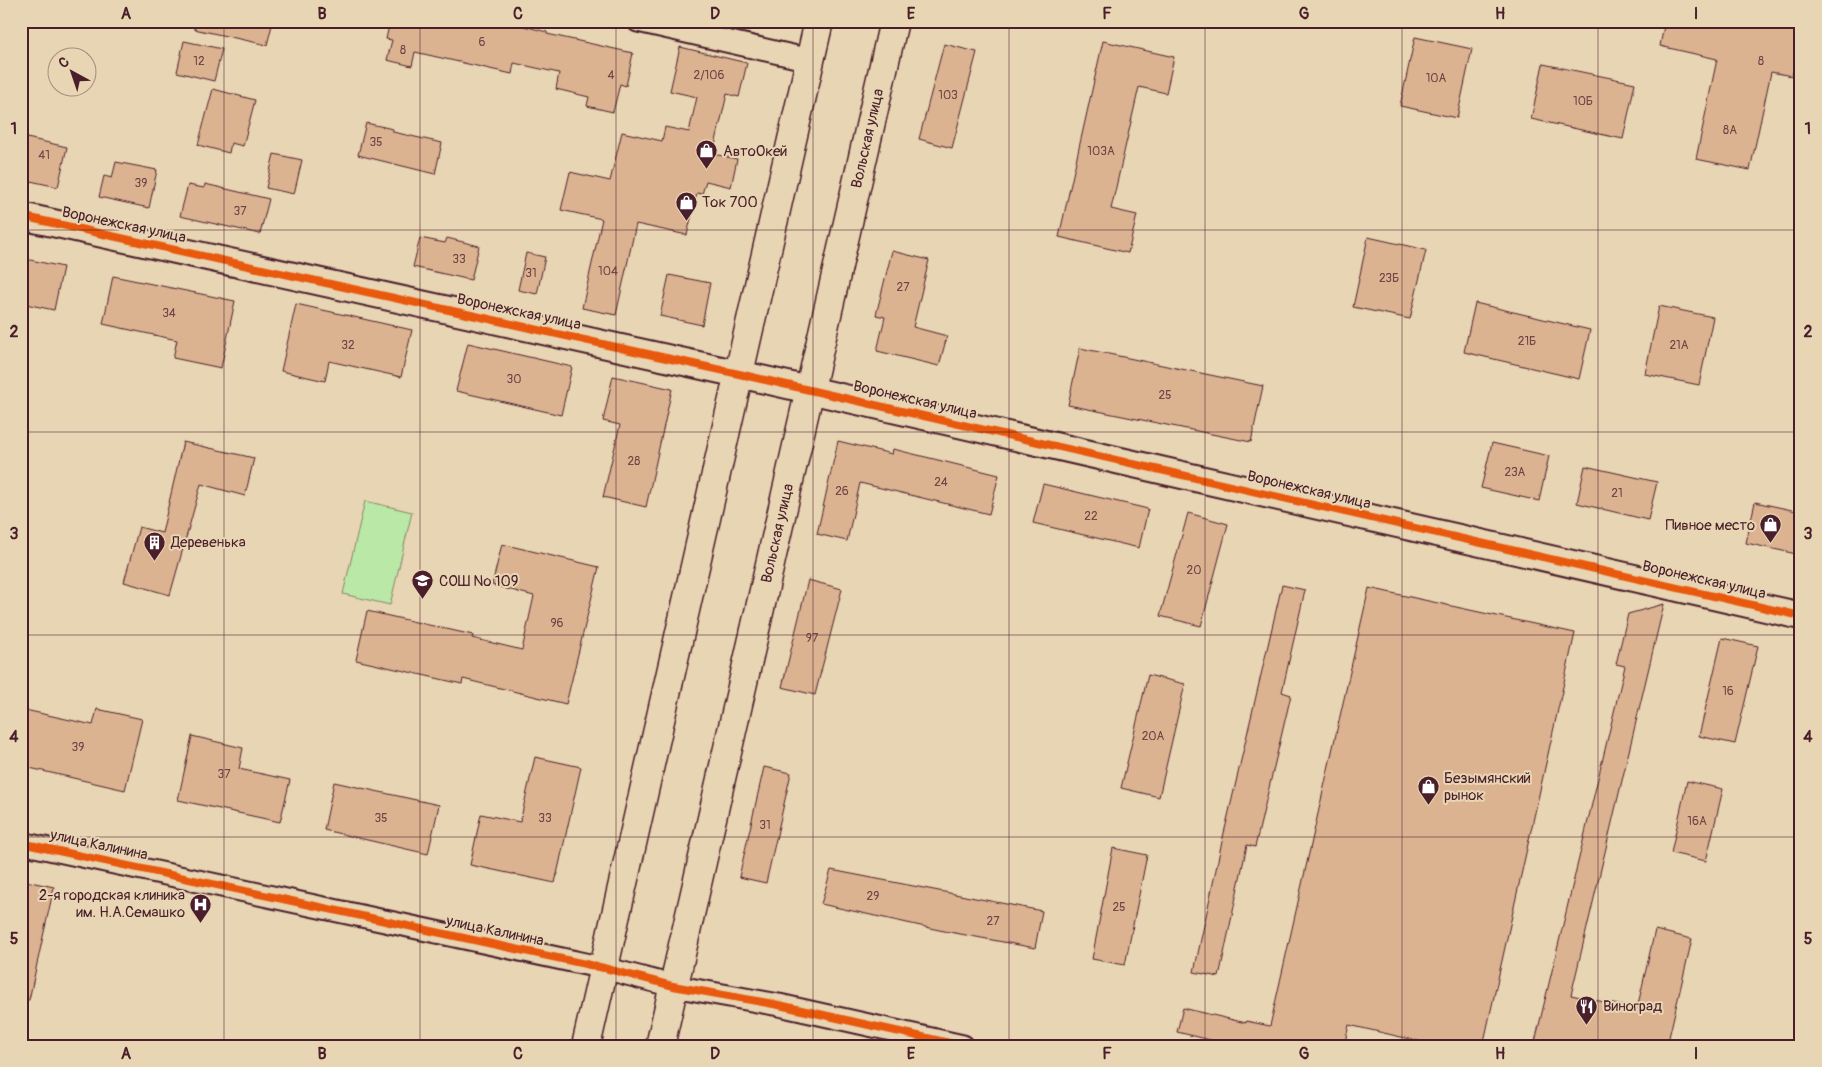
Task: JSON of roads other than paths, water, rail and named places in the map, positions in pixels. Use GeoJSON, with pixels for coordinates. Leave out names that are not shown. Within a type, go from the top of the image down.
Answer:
{"type":"FeatureCollection","features":[{"type":"Feature","properties":{"kind":"main road"},"geometry":{"type":"LineString","coordinates":[[586,1046],[819,21]]}},
{"type":"Feature","properties":{"kind":"main road","name":"Вольская улица"},"geometry":{"type":"LineString","coordinates":[[660,1046],[894,21]]}},
{"type":"Feature","properties":{"kind":"street"},"geometry":{"type":"LineString","coordinates":[[638,21],[810,60]]}},
{"type":"Feature","properties":{"kind":"street","name":"Воронежская улица"},"geometry":{"type":"LineString","coordinates":[[21,216],[739,374],[1801,616]]}},
{"type":"Feature","properties":{"kind":"street","name":"улица Калинина"},"geometry":{"type":"LineString","coordinates":[[21,843],[604,968],[673,986],[779,1005],[963,1046]]}},
{"type":"Feature","properties":{"kind":"place","name":"АвтоОкей"},"geometry":{"type":"Point","coordinates":[707,170]}},
{"type":"Feature","properties":{"kind":"place","name":"Ток 700"},"geometry":{"type":"Point","coordinates":[686,221]}},
{"type":"Feature","properties":{"kind":"place","name":"Пивное место"},"geometry":{"type":"Point","coordinates":[1771,544]}},
{"type":"Feature","properties":{"kind":"place","name":"Деревенька"},"geometry":{"type":"Point","coordinates":[155,561]}},
{"type":"Feature","properties":{"kind":"place","name":"СОШ № 109"},"geometry":{"type":"Point","coordinates":[423,600]}},
{"type":"Feature","properties":{"kind":"place","name":"Безымянский рынок"},"geometry":{"type":"Point","coordinates":[1428,806]}},
{"type":"Feature","properties":{"kind":"place","name":"2-я городская клиника им. Н.А.Семашко"},"geometry":{"type":"Point","coordinates":[201,923]}},
{"type":"Feature","properties":{"kind":"place","name":"Виноград"},"geometry":{"type":"Point","coordinates":[1587,1025]}}]}
